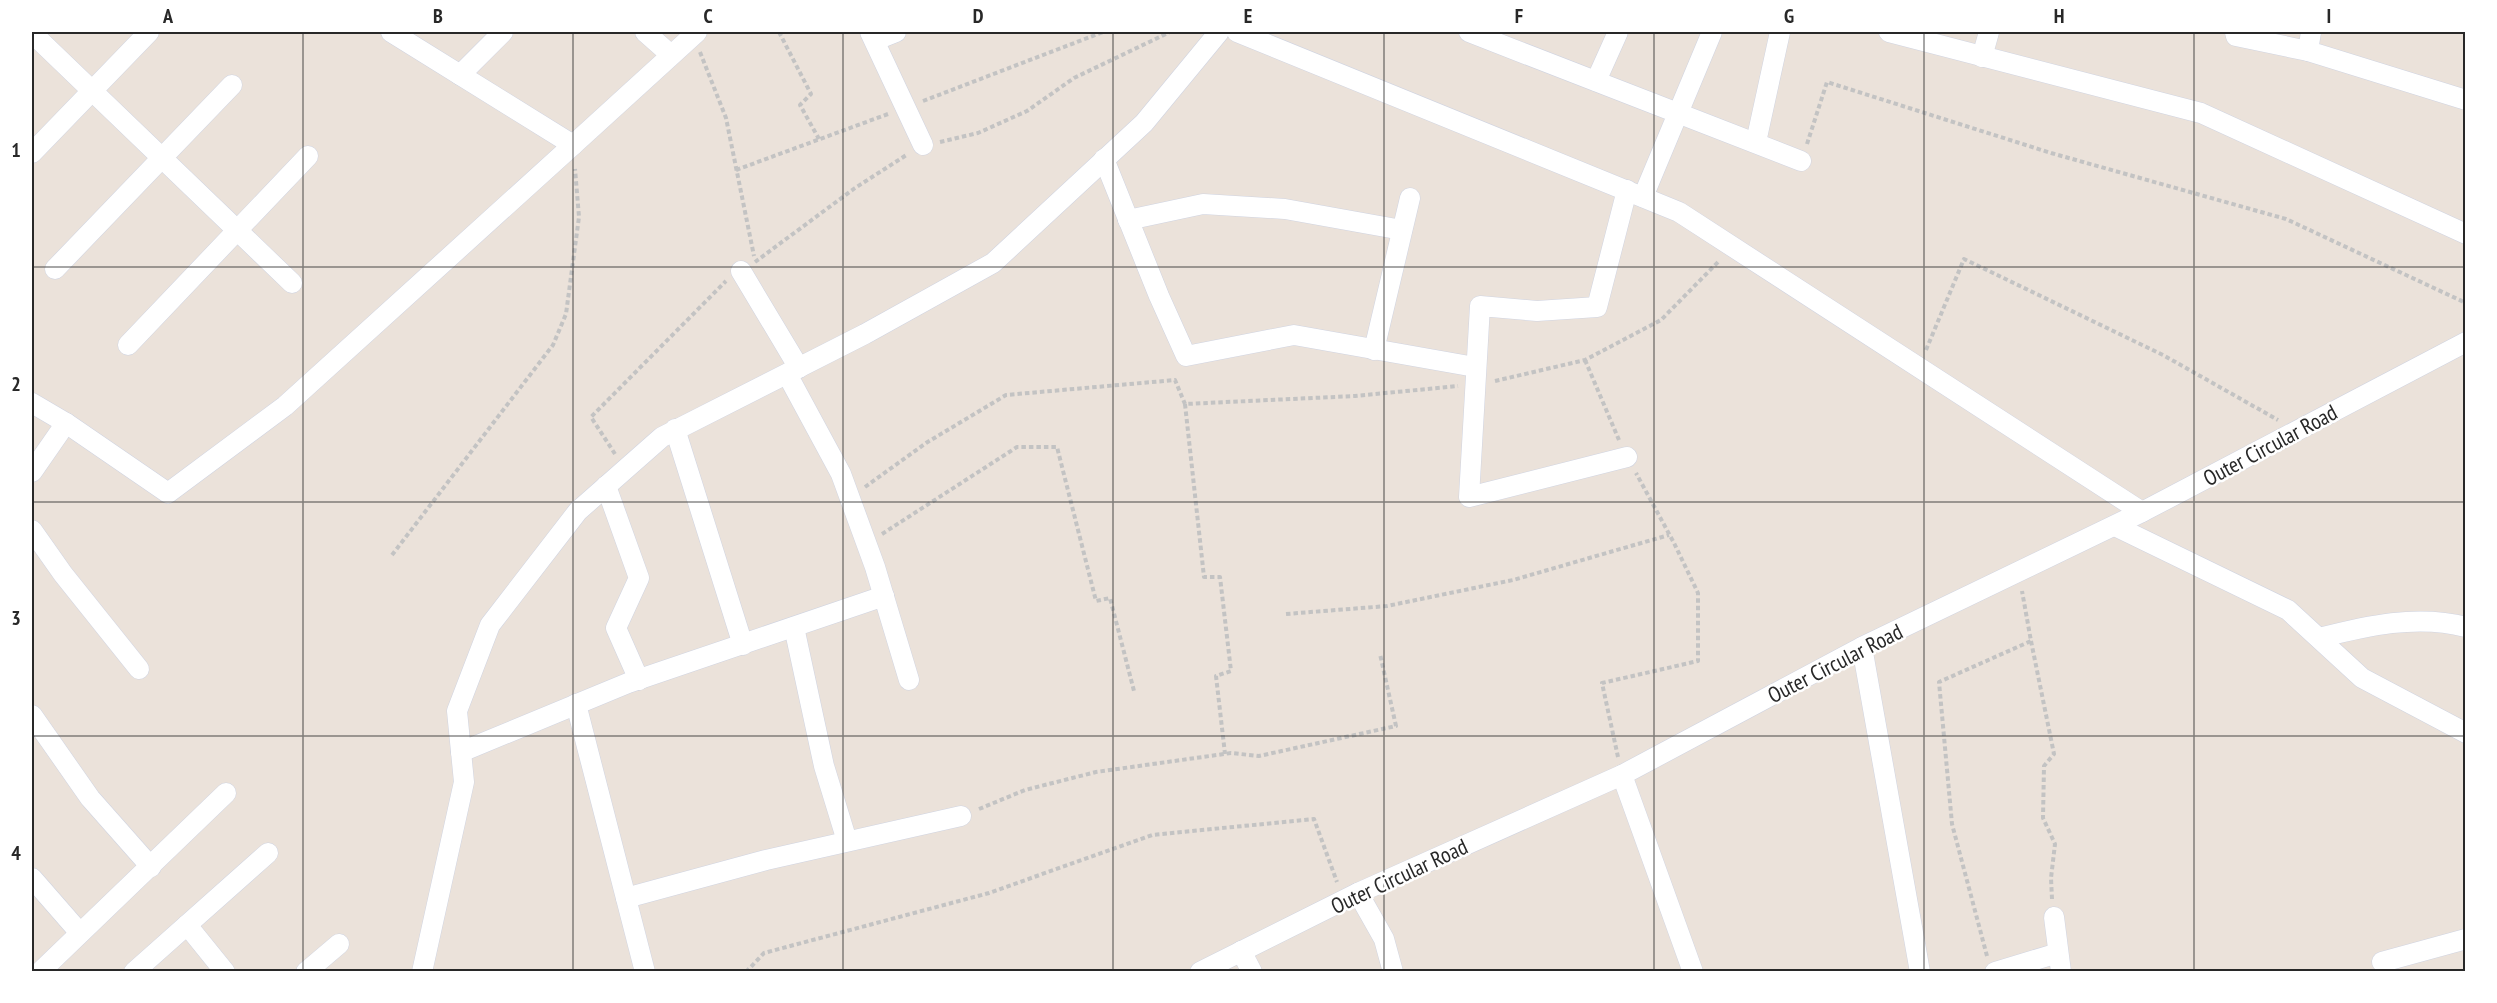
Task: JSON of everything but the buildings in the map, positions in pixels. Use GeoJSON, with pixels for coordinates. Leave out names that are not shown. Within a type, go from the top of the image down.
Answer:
{"type":"FeatureCollection","features":[{"type":"Feature","properties":{"kind":"street"},"geometry":{"type":"LineString","coordinates":[[32,153],[90,90],[150,32]]}},
{"type":"Feature","properties":{"kind":"street"},"geometry":{"type":"LineString","coordinates":[[391,32],[573,145]]}},
{"type":"Feature","properties":{"kind":"street"},"geometry":{"type":"LineString","coordinates":[[460,75],[503,32]]}},
{"type":"Feature","properties":{"kind":"street"},"geometry":{"type":"LineString","coordinates":[[645,32],[671,55]]}},
{"type":"Feature","properties":{"kind":"street"},"geometry":{"type":"LineString","coordinates":[[896,32],[873,36],[923,145]]}},
{"type":"Feature","properties":{"kind":"street"},"geometry":{"type":"LineString","coordinates":[[422,972],[464,782],[458,711],[490,625],[578,511],[662,437],[675,429],[865,334],[993,263],[1144,123],[1219,32]]}},
{"type":"Feature","properties":{"kind":"street"},"geometry":{"type":"LineString","coordinates":[[1237,32],[1679,212],[2142,512]]}},
{"type":"Feature","properties":{"kind":"street"},"geometry":{"type":"LineString","coordinates":[[1469,32],[1504,38],[1596,81],[1801,161]]}},
{"type":"Feature","properties":{"kind":"street"},"geometry":{"type":"LineString","coordinates":[[1596,81],[1618,32]]}},
{"type":"Feature","properties":{"kind":"street"},"geometry":{"type":"LineString","coordinates":[[1627,457],[1469,497],[1474,376],[1480,306],[1537,312],[1597,308],[1635,194],[1679,113],[1712,32]]}},
{"type":"Feature","properties":{"kind":"street"},"geometry":{"type":"LineString","coordinates":[[1755,142],[1780,32]]}},
{"type":"Feature","properties":{"kind":"street"},"geometry":{"type":"LineString","coordinates":[[1889,32],[2200,113],[2466,234]]}},
{"type":"Feature","properties":{"kind":"street"},"geometry":{"type":"LineString","coordinates":[[1982,57],[1989,32]]}},
{"type":"Feature","properties":{"kind":"street"},"geometry":{"type":"LineString","coordinates":[[2235,32],[2236,36],[2308,51],[2466,100]]}},
{"type":"Feature","properties":{"kind":"street"},"geometry":{"type":"LineString","coordinates":[[2308,51],[2311,32]]}},
{"type":"Feature","properties":{"kind":"street"},"geometry":{"type":"LineString","coordinates":[[32,33],[292,283]]}},
{"type":"Feature","properties":{"kind":"street"},"geometry":{"type":"LineString","coordinates":[[32,403],[66,423],[168,493],[285,406],[695,33]]}},
{"type":"Feature","properties":{"kind":"street"},"geometry":{"type":"LineString","coordinates":[[55,269],[232,85]]}},
{"type":"Feature","properties":{"kind":"street"},"geometry":{"type":"LineString","coordinates":[[128,345],[308,156]]}},
{"type":"Feature","properties":{"kind":"street"},"geometry":{"type":"LineString","coordinates":[[1104,159],[1186,356],[1294,335],[1374,350],[1474,376]]}},
{"type":"Feature","properties":{"kind":"street"},"geometry":{"type":"LineString","coordinates":[[1374,350],[1410,198]]}},
{"type":"Feature","properties":{"kind":"street"},"geometry":{"type":"LineString","coordinates":[[1128,220],[1203,204],[1285,209],[1402,230]]}},
{"type":"Feature","properties":{"kind":"street"},"geometry":{"type":"LineString","coordinates":[[748,266],[841,474],[867,544],[909,680]]}},
{"type":"Feature","properties":{"kind":"street","name":"Outer Circular Road"},"geometry":{"type":"LineString","coordinates":[[1200,972],[1351,897],[1622,774],[1862,647],[2115,526],[2466,342]]}},
{"type":"Feature","properties":{"kind":"street"},"geometry":{"type":"LineString","coordinates":[[32,472],[66,423]]}},
{"type":"Feature","properties":{"kind":"street"},"geometry":{"type":"LineString","coordinates":[[675,429],[743,645]]}},
{"type":"Feature","properties":{"kind":"street"},"geometry":{"type":"LineString","coordinates":[[606,486],[639,578],[616,628],[639,680]]}},
{"type":"Feature","properties":{"kind":"street"},"geometry":{"type":"LineString","coordinates":[[2115,526],[2288,610],[2362,678],[2466,733]]}},
{"type":"Feature","properties":{"kind":"street"},"geometry":{"type":"LineString","coordinates":[[32,530],[63,574],[139,669]]}},
{"type":"Feature","properties":{"kind":"street"},"geometry":{"type":"LineString","coordinates":[[461,752],[639,680],[884,596]]}},
{"type":"Feature","properties":{"kind":"street"},"geometry":{"type":"LineString","coordinates":[[2319,639],[2373,624],[2446,622],[2466,627]]}},
{"type":"Feature","properties":{"kind":"street"},"geometry":{"type":"LineString","coordinates":[[794,627],[824,766],[847,842]]}},
{"type":"Feature","properties":{"kind":"street"},"geometry":{"type":"LineString","coordinates":[[1862,647],[1920,972]]}},
{"type":"Feature","properties":{"kind":"street"},"geometry":{"type":"LineString","coordinates":[[576,704],[645,972]]}},
{"type":"Feature","properties":{"kind":"street"},"geometry":{"type":"LineString","coordinates":[[32,715],[90,798],[151,867]]}},
{"type":"Feature","properties":{"kind":"street"},"geometry":{"type":"LineString","coordinates":[[1622,774],[1693,972]]}},
{"type":"Feature","properties":{"kind":"street"},"geometry":{"type":"LineString","coordinates":[[40,972],[226,793]]}},
{"type":"Feature","properties":{"kind":"street"},"geometry":{"type":"LineString","coordinates":[[626,898],[847,842],[961,816]]}},
{"type":"Feature","properties":{"kind":"street"},"geometry":{"type":"LineString","coordinates":[[134,972],[268,853]]}},
{"type":"Feature","properties":{"kind":"street"},"geometry":{"type":"LineString","coordinates":[[32,878],[80,933]]}},
{"type":"Feature","properties":{"kind":"street"},"geometry":{"type":"LineString","coordinates":[[1351,897],[1384,939],[1393,972]]}},
{"type":"Feature","properties":{"kind":"street"},"geometry":{"type":"LineString","coordinates":[[1991,966],[2059,962],[2054,917]]}},
{"type":"Feature","properties":{"kind":"street"},"geometry":{"type":"LineString","coordinates":[[187,925],[225,972]]}},
{"type":"Feature","properties":{"kind":"street"},"geometry":{"type":"LineString","coordinates":[[2382,962],[2466,939]]}},
{"type":"Feature","properties":{"kind":"street"},"geometry":{"type":"LineString","coordinates":[[306,972],[339,944]]}},
{"type":"Feature","properties":{"kind":"street"},"geometry":{"type":"LineString","coordinates":[[1241,951],[1252,972]]}},
{"type":"Feature","properties":{"kind":"path"},"geometry":{"type":"LineString","coordinates":[[779,32],[811,94],[800,105],[819,139]]}},
{"type":"Feature","properties":{"kind":"path"},"geometry":{"type":"LineString","coordinates":[[625,469],[591,417],[665,346],[720,286],[855,188],[923,145],[978,133],[1027,111],[1074,78],[1170,32]]}},
{"type":"Feature","properties":{"kind":"path"},"geometry":{"type":"LineString","coordinates":[[695,33],[726,118],[748,266]]}},
{"type":"Feature","properties":{"kind":"path"},"geometry":{"type":"LineString","coordinates":[[1801,161],[1827,82],[2051,153],[2286,219],[2466,303]]}},
{"type":"Feature","properties":{"kind":"path"},"geometry":{"type":"LineString","coordinates":[[392,555],[553,345],[566,314],[579,217],[573,145]]}},
{"type":"Feature","properties":{"kind":"path"},"geometry":{"type":"LineString","coordinates":[[1185,404],[1355,396],[1585,360],[1661,320],[1733,247]]}},
{"type":"Feature","properties":{"kind":"path"},"geometry":{"type":"LineString","coordinates":[[1919,367],[1964,259],[2163,355],[2297,431]]}},
{"type":"Feature","properties":{"kind":"path"},"geometry":{"type":"LineString","coordinates":[[1585,360],[1627,457],[1698,593],[1698,661],[1602,682],[1622,774]]}},
{"type":"Feature","properties":{"kind":"path"},"geometry":{"type":"LineString","coordinates":[[849,497],[926,443],[1006,395],[1175,380],[1185,404],[1204,577],[1220,577],[1231,671],[1216,676],[1225,754]]}},
{"type":"Feature","properties":{"kind":"path"},"geometry":{"type":"LineString","coordinates":[[867,544],[1017,447],[1057,447],[1096,601],[1110,597],[1134,691]]}},
{"type":"Feature","properties":{"kind":"path"},"geometry":{"type":"LineString","coordinates":[[1286,614],[1399,603],[1513,579],[1669,535]]}},
{"type":"Feature","properties":{"kind":"path"},"geometry":{"type":"LineString","coordinates":[[2018,572],[2054,754],[2044,766],[2043,818],[2055,844],[2051,878],[2054,917]]}},
{"type":"Feature","properties":{"kind":"path"},"geometry":{"type":"LineString","coordinates":[[1991,966],[1952,824],[1940,682],[2031,641]]}},
{"type":"Feature","properties":{"kind":"path"},"geometry":{"type":"LineString","coordinates":[[961,816],[1025,790],[1096,772],[1225,754],[1259,756],[1396,726],[1380,654]]}},
{"type":"Feature","properties":{"kind":"path"},"geometry":{"type":"LineString","coordinates":[[746,972],[764,953],[989,893],[1152,834],[1314,819],[1351,897]]}}]}
